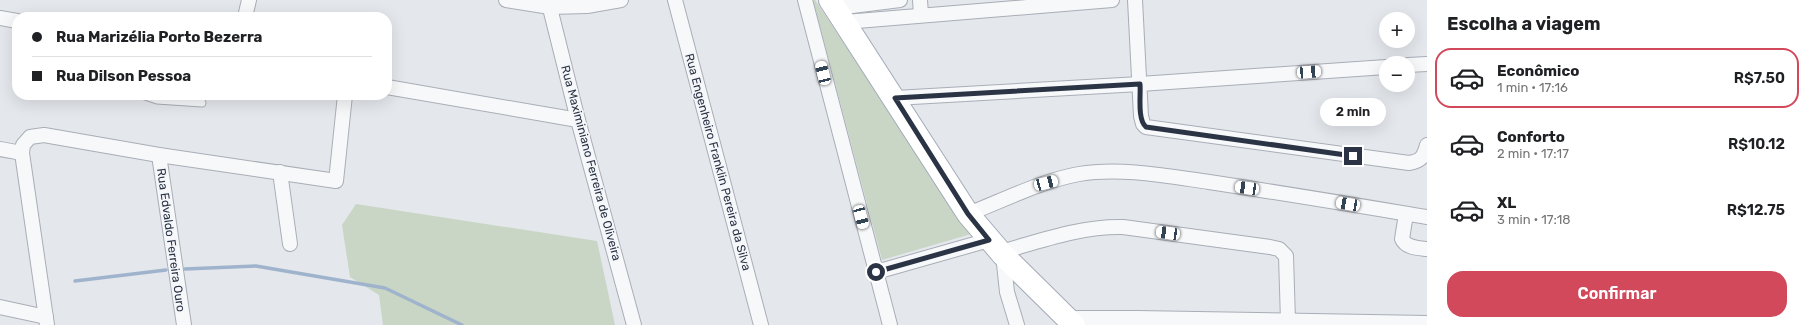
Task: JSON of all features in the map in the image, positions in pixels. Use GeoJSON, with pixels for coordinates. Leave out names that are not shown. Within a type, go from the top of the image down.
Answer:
{"type":"FeatureCollection","features":[{"type":"Feature","properties":{"kind":"main road"},"geometry":{"type":"LineString","coordinates":[[837,10],[895,98],[968,214],[998,249],[1071,322]]}},
{"type":"Feature","properties":{"kind":"street"},"geometry":{"type":"LineString","coordinates":[[246,12],[249,0]]}},
{"type":"Feature","properties":{"kind":"street"},"geometry":{"type":"LineString","coordinates":[[506,0],[587,6],[622,0]]}},
{"type":"Feature","properties":{"kind":"street","name":"Rua Engenheiro Franklin Pereira da Silva"},"geometry":{"type":"LineString","coordinates":[[675,0],[761,325]]}},
{"type":"Feature","properties":{"kind":"street"},"geometry":{"type":"LineString","coordinates":[[805,0],[889,325]]}},
{"type":"Feature","properties":{"kind":"street"},"geometry":{"type":"LineString","coordinates":[[837,10],[900,0]]}},
{"type":"Feature","properties":{"kind":"street"},"geometry":{"type":"LineString","coordinates":[[920,0],[922,14]]}},
{"type":"Feature","properties":{"kind":"street"},"geometry":{"type":"LineString","coordinates":[[837,10],[922,14],[1026,3],[1112,0]]}},
{"type":"Feature","properties":{"kind":"street"},"geometry":{"type":"LineString","coordinates":[[1135,0],[1141,116],[1143,124],[1146,127],[1404,163],[1417,162],[1422,158],[1427,145]]}},
{"type":"Feature","properties":{"kind":"street","name":"Rua Maximiniano Ferreira de Oliveira"},"geometry":{"type":"LineString","coordinates":[[549,4],[578,120],[634,325]]}},
{"type":"Feature","properties":{"kind":"street"},"geometry":{"type":"LineString","coordinates":[[0,18],[12,20]]}},
{"type":"Feature","properties":{"kind":"street"},"geometry":{"type":"LineString","coordinates":[[1415,65],[1427,64]]}},
{"type":"Feature","properties":{"kind":"street"},"geometry":{"type":"LineString","coordinates":[[895,98],[1140,84],[1379,67]]}},
{"type":"Feature","properties":{"kind":"street"},"geometry":{"type":"LineString","coordinates":[[392,88],[578,120]]}},
{"type":"Feature","properties":{"kind":"street"},"geometry":{"type":"LineString","coordinates":[[0,307],[46,321],[22,153],[25,141],[30,137],[36,135],[336,181],[344,100]]}},
{"type":"Feature","properties":{"kind":"street"},"geometry":{"type":"LineString","coordinates":[[0,149],[22,153]]}},
{"type":"Feature","properties":{"kind":"street","name":"Rua Edvaldo Ferreira Ouro"},"geometry":{"type":"LineString","coordinates":[[159,155],[184,325]]}},
{"type":"Feature","properties":{"kind":"street"},"geometry":{"type":"LineString","coordinates":[[280,172],[290,244]]}},
{"type":"Feature","properties":{"kind":"street"},"geometry":{"type":"LineString","coordinates":[[968,214],[1046,183],[1080,174],[1106,172],[1143,173],[1427,217]]}},
{"type":"Feature","properties":{"kind":"street"},"geometry":{"type":"LineString","coordinates":[[1406,214],[1402,239],[1403,242],[1407,246],[1427,249]]}},
{"type":"Feature","properties":{"kind":"street"},"geometry":{"type":"LineString","coordinates":[[876,272],[1108,226],[1123,226],[1270,246],[1280,249],[1286,256],[1288,321]]}},
{"type":"Feature","properties":{"kind":"street"},"geometry":{"type":"LineString","coordinates":[[998,249],[1007,292],[1017,325]]}},
{"type":"Feature","properties":{"kind":"street"},"geometry":{"type":"LineString","coordinates":[[1071,322],[1136,318],[1427,323]]}},
{"type":"Feature","properties":{"kind":"lane"},"geometry":{"type":"LineString","coordinates":[[157,100],[202,103]]}},
{"type":"Feature","properties":{"kind":"green space"},"geometry":{"type":"Polygon","coordinates":[[[813,0],[815,0],[971,234],[882,260],[813,0]]]}},
{"type":"Feature","properties":{"kind":"green space"},"geometry":{"type":"Polygon","coordinates":[[[356,204],[597,241],[615,325],[383,325],[379,295],[350,277],[342,225],[356,204]]]}},
{"type":"Feature","properties":{"kind":"waterway"},"geometry":{"type":"LineString","coordinates":[[185,269],[256,266],[385,288],[462,325]]}},
{"type":"Feature","properties":{"kind":"waterway"},"geometry":{"type":"LineString","coordinates":[[75,281],[166,270]]}},
{"type":"Feature","properties":{"kind":"route"},"geometry":{"type":"LineString","coordinates":[[876,272],[989,240],[968,214],[895,98],[1140,84],[1141,116],[1143,124],[1146,127],[1353,156]]}}]}
